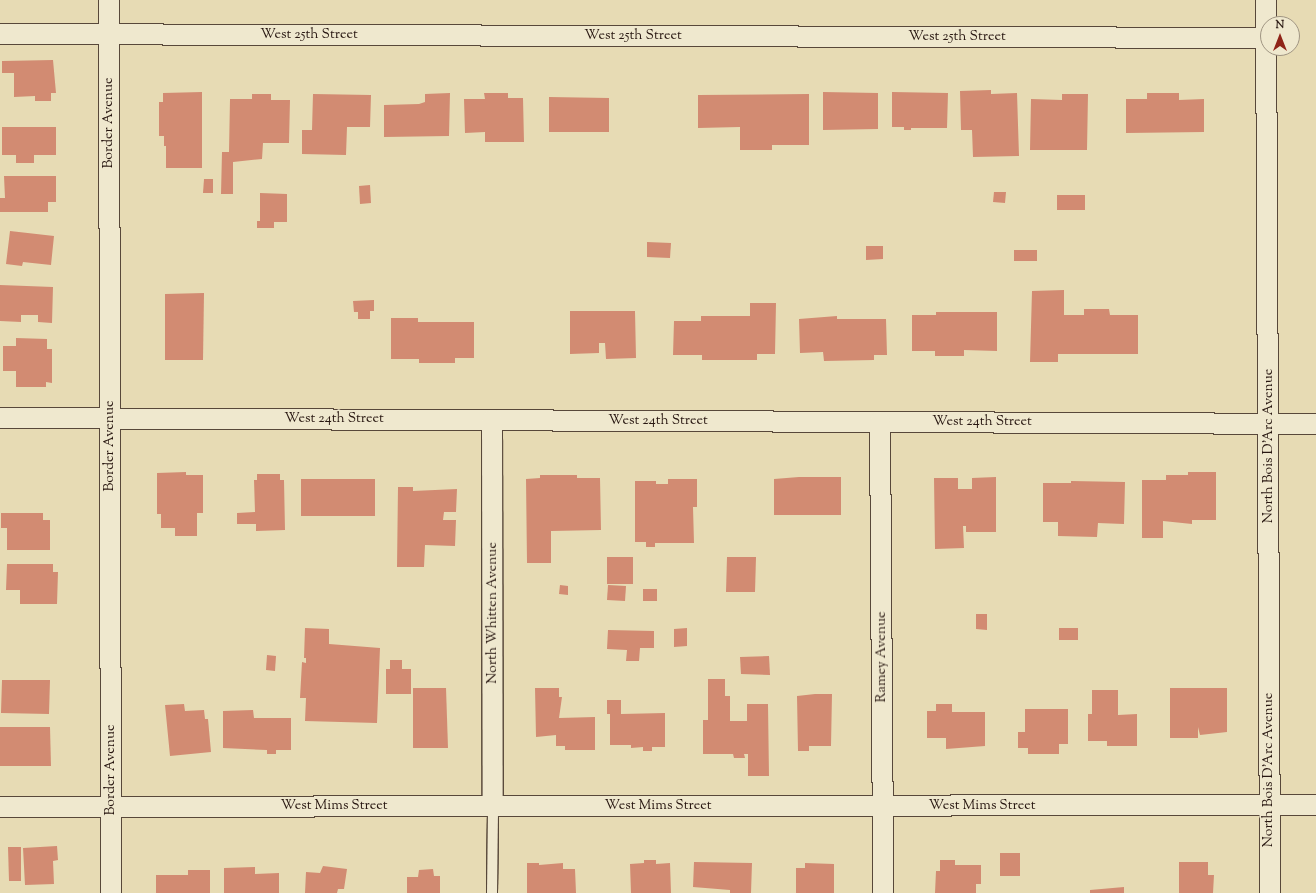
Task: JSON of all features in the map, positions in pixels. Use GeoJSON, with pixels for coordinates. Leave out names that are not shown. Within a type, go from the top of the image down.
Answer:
{"type":"FeatureCollection","features":[{"type":"Feature","properties":{"kind":"street","name":"Border Avenue"},"geometry":{"type":"LineString","coordinates":[[109,0],[111,893]]}},
{"type":"Feature","properties":{"kind":"street","name":"North Bois D'Arc Avenue"},"geometry":{"type":"LineString","coordinates":[[1266,0],[1266,16]]}},
{"type":"Feature","properties":{"kind":"street","name":"West 25th Street"},"geometry":{"type":"LineString","coordinates":[[0,34],[1260,38]]}},
{"type":"Feature","properties":{"kind":"street","name":"North Bois D'Arc Avenue"},"geometry":{"type":"LineString","coordinates":[[1266,56],[1270,424],[1270,893]]}},
{"type":"Feature","properties":{"kind":"street","name":"West 24th Street"},"geometry":{"type":"LineString","coordinates":[[0,418],[1316,424]]}},
{"type":"Feature","properties":{"kind":"street","name":"North Whitten Avenue"},"geometry":{"type":"LineString","coordinates":[[492,420],[493,806]]}},
{"type":"Feature","properties":{"kind":"street","name":"Ramey Avenue"},"geometry":{"type":"LineString","coordinates":[[880,422],[883,893]]}},
{"type":"Feature","properties":{"kind":"street","name":"West Mims Street"},"geometry":{"type":"LineString","coordinates":[[0,807],[1316,805]]}},
{"type":"Feature","properties":{"kind":"lane"},"geometry":{"type":"LineString","coordinates":[[492,893],[493,806]]}},
{"type":"Feature","properties":{"kind":"building"},"geometry":{"type":"Polygon","coordinates":[[[53,60],[56,93],[51,93],[51,101],[35,101],[35,96],[14,97],[14,73],[2,73],[2,61],[53,60]]]}},
{"type":"Feature","properties":{"kind":"building"},"geometry":{"type":"Polygon","coordinates":[[[991,90],[991,94],[1017,93],[1019,156],[973,157],[972,130],[961,130],[960,91],[991,90]]]}},
{"type":"Feature","properties":{"kind":"building"},"geometry":{"type":"Polygon","coordinates":[[[202,92],[202,168],[166,168],[166,146],[164,146],[164,136],[159,136],[159,102],[163,102],[163,93],[202,92]]]}},
{"type":"Feature","properties":{"kind":"building"},"geometry":{"type":"Polygon","coordinates":[[[823,92],[878,93],[878,129],[823,130],[823,92]]]}},
{"type":"Feature","properties":{"kind":"building"},"geometry":{"type":"Polygon","coordinates":[[[892,92],[948,93],[947,128],[911,128],[911,130],[904,130],[904,127],[892,127],[892,92]]]}},
{"type":"Feature","properties":{"kind":"building"},"geometry":{"type":"Polygon","coordinates":[[[450,93],[449,136],[384,137],[384,105],[419,104],[425,102],[425,94],[450,93]]]}},
{"type":"Feature","properties":{"kind":"building"},"geometry":{"type":"Polygon","coordinates":[[[484,93],[508,93],[508,98],[523,98],[524,142],[485,142],[485,132],[465,133],[464,99],[485,99],[484,93]]]}},
{"type":"Feature","properties":{"kind":"building"},"geometry":{"type":"Polygon","coordinates":[[[1147,93],[1179,93],[1179,100],[1204,99],[1204,132],[1126,133],[1126,99],[1147,99],[1147,93]]]}},
{"type":"Feature","properties":{"kind":"building"},"geometry":{"type":"Polygon","coordinates":[[[252,94],[271,94],[271,100],[290,100],[289,143],[263,143],[262,159],[233,162],[233,194],[221,194],[222,152],[229,152],[230,99],[252,99],[252,94]]]}},
{"type":"Feature","properties":{"kind":"building"},"geometry":{"type":"Polygon","coordinates":[[[313,94],[371,95],[370,127],[347,127],[346,155],[302,154],[302,130],[312,130],[313,94]]]}},
{"type":"Feature","properties":{"kind":"building"},"geometry":{"type":"Polygon","coordinates":[[[809,94],[809,145],[772,145],[772,150],[740,150],[740,127],[698,128],[698,95],[809,94]]]}},
{"type":"Feature","properties":{"kind":"building"},"geometry":{"type":"Polygon","coordinates":[[[1062,94],[1088,94],[1087,150],[1030,150],[1031,99],[1062,100],[1062,94]]]}},
{"type":"Feature","properties":{"kind":"building"},"geometry":{"type":"Polygon","coordinates":[[[549,97],[609,98],[609,132],[549,132],[549,97]]]}},
{"type":"Feature","properties":{"kind":"building"},"geometry":{"type":"Polygon","coordinates":[[[2,127],[56,127],[56,155],[34,155],[34,163],[16,163],[16,155],[2,155],[2,127]]]}},
{"type":"Feature","properties":{"kind":"building"},"geometry":{"type":"Polygon","coordinates":[[[4,176],[56,176],[56,202],[48,202],[48,212],[0,212],[0,198],[5,198],[4,176]]]}},
{"type":"Feature","properties":{"kind":"building"},"geometry":{"type":"Polygon","coordinates":[[[204,179],[213,179],[213,193],[203,193],[204,179]]]}},
{"type":"Feature","properties":{"kind":"building"},"geometry":{"type":"Polygon","coordinates":[[[370,185],[371,203],[360,204],[359,186],[370,185]]]}},
{"type":"Feature","properties":{"kind":"building"},"geometry":{"type":"Polygon","coordinates":[[[994,192],[1006,192],[1005,203],[993,202],[994,192]]]}},
{"type":"Feature","properties":{"kind":"building"},"geometry":{"type":"Polygon","coordinates":[[[260,193],[287,194],[287,222],[274,222],[274,228],[257,228],[257,221],[260,221],[260,193]]]}},
{"type":"Feature","properties":{"kind":"building"},"geometry":{"type":"Polygon","coordinates":[[[1057,195],[1085,195],[1085,210],[1057,210],[1057,195]]]}},
{"type":"Feature","properties":{"kind":"building"},"geometry":{"type":"Polygon","coordinates":[[[10,231],[54,236],[51,265],[23,262],[22,266],[6,264],[10,231]]]}},
{"type":"Feature","properties":{"kind":"building"},"geometry":{"type":"Polygon","coordinates":[[[647,242],[671,243],[670,258],[647,257],[647,242]]]}},
{"type":"Feature","properties":{"kind":"building"},"geometry":{"type":"Polygon","coordinates":[[[866,246],[883,246],[883,259],[866,260],[866,246]]]}},
{"type":"Feature","properties":{"kind":"building"},"geometry":{"type":"Polygon","coordinates":[[[1014,250],[1037,250],[1037,261],[1014,261],[1014,250]]]}},
{"type":"Feature","properties":{"kind":"building"},"geometry":{"type":"Polygon","coordinates":[[[0,285],[53,287],[52,323],[38,322],[38,315],[21,315],[21,322],[0,321],[0,285]]]}},
{"type":"Feature","properties":{"kind":"building"},"geometry":{"type":"Polygon","coordinates":[[[1064,290],[1064,315],[1084,315],[1084,309],[1109,309],[1110,315],[1138,315],[1138,354],[1058,354],[1058,362],[1030,362],[1032,291],[1064,290]]]}},
{"type":"Feature","properties":{"kind":"building"},"geometry":{"type":"Polygon","coordinates":[[[204,293],[203,360],[165,360],[165,294],[204,293]]]}},
{"type":"Feature","properties":{"kind":"building"},"geometry":{"type":"Polygon","coordinates":[[[374,300],[374,311],[370,311],[370,319],[358,319],[358,312],[354,312],[353,301],[374,300]]]}},
{"type":"Feature","properties":{"kind":"building"},"geometry":{"type":"Polygon","coordinates":[[[750,303],[776,303],[775,354],[757,354],[757,360],[702,360],[702,355],[673,355],[674,321],[701,321],[701,316],[750,316],[750,303]]]}},
{"type":"Feature","properties":{"kind":"building"},"geometry":{"type":"Polygon","coordinates":[[[570,311],[635,311],[636,358],[606,359],[605,343],[599,343],[599,353],[570,354],[570,311]]]}},
{"type":"Feature","properties":{"kind":"building"},"geometry":{"type":"Polygon","coordinates":[[[936,312],[997,312],[997,351],[964,350],[964,356],[935,356],[935,351],[912,351],[912,315],[936,315],[936,312]]]}},
{"type":"Feature","properties":{"kind":"building"},"geometry":{"type":"Polygon","coordinates":[[[837,316],[837,319],[886,319],[887,355],[874,355],[874,360],[824,361],[823,352],[800,353],[799,319],[837,316]]]}},
{"type":"Feature","properties":{"kind":"building"},"geometry":{"type":"Polygon","coordinates":[[[391,318],[418,318],[418,322],[474,322],[474,358],[455,358],[455,363],[419,363],[419,359],[391,359],[391,318]]]}},
{"type":"Feature","properties":{"kind":"building"},"geometry":{"type":"Polygon","coordinates":[[[16,338],[47,339],[47,349],[52,349],[52,383],[46,382],[46,387],[16,387],[16,371],[3,371],[3,346],[16,346],[16,338]]]}},
{"type":"Feature","properties":{"kind":"building"},"geometry":{"type":"Polygon","coordinates":[[[186,472],[186,475],[203,475],[203,513],[197,513],[197,536],[175,536],[175,528],[161,528],[161,514],[157,514],[157,473],[186,472]]]}},
{"type":"Feature","properties":{"kind":"building"},"geometry":{"type":"Polygon","coordinates":[[[1188,472],[1216,472],[1216,520],[1192,520],[1192,524],[1163,521],[1163,538],[1142,538],[1142,480],[1166,480],[1166,475],[1188,475],[1188,472]]]}},
{"type":"Feature","properties":{"kind":"building"},"geometry":{"type":"Polygon","coordinates":[[[257,474],[280,474],[280,480],[284,480],[285,530],[256,531],[256,524],[237,524],[237,513],[255,512],[254,480],[257,480],[257,474]]]}},
{"type":"Feature","properties":{"kind":"building"},"geometry":{"type":"Polygon","coordinates":[[[540,475],[577,475],[577,478],[600,478],[601,530],[551,531],[551,563],[527,563],[526,479],[540,478],[540,475]]]}},
{"type":"Feature","properties":{"kind":"building"},"geometry":{"type":"Polygon","coordinates":[[[799,477],[841,477],[841,515],[774,515],[774,479],[799,477]]]}},
{"type":"Feature","properties":{"kind":"building"},"geometry":{"type":"Polygon","coordinates":[[[996,477],[996,532],[966,532],[966,526],[963,526],[964,548],[935,549],[934,478],[958,478],[958,489],[972,489],[972,478],[996,477]]]}},
{"type":"Feature","properties":{"kind":"building"},"geometry":{"type":"Polygon","coordinates":[[[301,479],[375,479],[375,516],[301,516],[301,479]]]}},
{"type":"Feature","properties":{"kind":"building"},"geometry":{"type":"Polygon","coordinates":[[[668,479],[697,479],[697,507],[693,507],[694,543],[655,543],[655,547],[646,547],[646,542],[635,542],[635,481],[656,481],[656,484],[668,484],[668,479]]]}},
{"type":"Feature","properties":{"kind":"building"},"geometry":{"type":"Polygon","coordinates":[[[1071,481],[1125,482],[1124,524],[1098,523],[1097,537],[1058,536],[1058,522],[1043,522],[1043,483],[1071,483],[1071,481]]]}},
{"type":"Feature","properties":{"kind":"building"},"geometry":{"type":"Polygon","coordinates":[[[398,487],[413,487],[413,491],[457,489],[456,512],[444,512],[443,520],[456,520],[455,546],[425,545],[424,567],[397,567],[398,487]]]}},
{"type":"Feature","properties":{"kind":"building"},"geometry":{"type":"Polygon","coordinates":[[[1,513],[43,513],[43,520],[50,520],[50,550],[7,550],[7,528],[1,528],[1,513]]]}},
{"type":"Feature","properties":{"kind":"building"},"geometry":{"type":"Polygon","coordinates":[[[607,557],[633,557],[633,584],[607,584],[607,557]]]}},
{"type":"Feature","properties":{"kind":"building"},"geometry":{"type":"Polygon","coordinates":[[[727,557],[756,557],[755,592],[726,592],[727,557]]]}},
{"type":"Feature","properties":{"kind":"building"},"geometry":{"type":"Polygon","coordinates":[[[7,564],[53,564],[53,572],[58,572],[57,604],[20,604],[20,590],[6,590],[7,564]]]}},
{"type":"Feature","properties":{"kind":"building"},"geometry":{"type":"Polygon","coordinates":[[[560,585],[568,586],[568,595],[559,594],[560,585]]]}},
{"type":"Feature","properties":{"kind":"building"},"geometry":{"type":"Polygon","coordinates":[[[608,585],[626,586],[625,601],[607,600],[608,585]]]}},
{"type":"Feature","properties":{"kind":"building"},"geometry":{"type":"Polygon","coordinates":[[[643,589],[657,589],[657,601],[643,601],[643,589]]]}},
{"type":"Feature","properties":{"kind":"building"},"geometry":{"type":"Polygon","coordinates":[[[976,614],[987,614],[987,630],[976,629],[976,614]]]}},
{"type":"Feature","properties":{"kind":"building"},"geometry":{"type":"Polygon","coordinates":[[[305,628],[329,629],[329,644],[380,648],[377,723],[305,721],[306,698],[300,698],[302,662],[306,663],[306,658],[304,658],[305,628]]]}},
{"type":"Feature","properties":{"kind":"building"},"geometry":{"type":"Polygon","coordinates":[[[687,628],[687,646],[674,647],[674,629],[687,628]]]}},
{"type":"Feature","properties":{"kind":"building"},"geometry":{"type":"Polygon","coordinates":[[[1059,628],[1078,628],[1078,640],[1059,640],[1059,628]]]}},
{"type":"Feature","properties":{"kind":"building"},"geometry":{"type":"Polygon","coordinates":[[[608,630],[654,631],[654,648],[640,648],[639,661],[626,661],[627,650],[607,649],[608,630]]]}},
{"type":"Feature","properties":{"kind":"building"},"geometry":{"type":"Polygon","coordinates":[[[267,655],[276,656],[275,671],[266,670],[267,655]]]}},
{"type":"Feature","properties":{"kind":"building"},"geometry":{"type":"Polygon","coordinates":[[[769,656],[770,675],[741,674],[740,657],[769,656]]]}},
{"type":"Feature","properties":{"kind":"building"},"geometry":{"type":"Polygon","coordinates":[[[390,660],[402,660],[402,669],[411,669],[411,694],[386,694],[386,669],[390,669],[390,660]]]}},
{"type":"Feature","properties":{"kind":"building"},"geometry":{"type":"Polygon","coordinates":[[[708,679],[725,679],[725,696],[730,696],[730,721],[747,721],[747,704],[768,704],[769,776],[748,776],[748,754],[744,754],[745,758],[734,758],[733,754],[703,754],[703,720],[708,720],[708,679]]]}},
{"type":"Feature","properties":{"kind":"building"},"geometry":{"type":"Polygon","coordinates":[[[2,680],[50,680],[49,714],[1,713],[2,680]]]}},
{"type":"Feature","properties":{"kind":"building"},"geometry":{"type":"Polygon","coordinates":[[[413,688],[446,688],[448,748],[413,748],[413,688]]]}},
{"type":"Feature","properties":{"kind":"building"},"geometry":{"type":"Polygon","coordinates":[[[535,688],[559,688],[559,697],[562,697],[559,718],[595,717],[595,750],[565,750],[565,746],[556,746],[556,735],[536,737],[535,688]]]}},
{"type":"Feature","properties":{"kind":"building"},"geometry":{"type":"Polygon","coordinates":[[[1170,688],[1227,688],[1227,732],[1200,735],[1198,727],[1198,738],[1170,738],[1170,688]]]}},
{"type":"Feature","properties":{"kind":"building"},"geometry":{"type":"Polygon","coordinates":[[[1092,690],[1118,690],[1118,715],[1137,714],[1137,746],[1107,746],[1107,741],[1088,741],[1088,714],[1092,714],[1092,690]]]}},
{"type":"Feature","properties":{"kind":"building"},"geometry":{"type":"Polygon","coordinates":[[[832,694],[831,746],[809,746],[809,751],[798,751],[797,696],[832,694]]]}},
{"type":"Feature","properties":{"kind":"building"},"geometry":{"type":"Polygon","coordinates":[[[607,700],[621,700],[621,714],[665,713],[665,747],[652,747],[652,751],[643,751],[643,747],[631,748],[631,745],[610,745],[610,714],[607,714],[607,700]]]}},
{"type":"Feature","properties":{"kind":"building"},"geometry":{"type":"Polygon","coordinates":[[[184,704],[185,711],[204,710],[205,719],[208,719],[211,752],[170,756],[165,705],[184,704]]]}},
{"type":"Feature","properties":{"kind":"building"},"geometry":{"type":"Polygon","coordinates":[[[936,704],[952,704],[952,712],[985,712],[985,746],[946,749],[946,738],[927,738],[927,711],[936,711],[936,704]]]}},
{"type":"Feature","properties":{"kind":"building"},"geometry":{"type":"Polygon","coordinates":[[[1025,709],[1068,709],[1068,744],[1059,744],[1059,754],[1028,754],[1028,748],[1018,748],[1018,732],[1025,732],[1025,709]]]}},
{"type":"Feature","properties":{"kind":"building"},"geometry":{"type":"Polygon","coordinates":[[[253,710],[254,718],[291,718],[291,750],[276,750],[276,754],[267,754],[267,750],[223,748],[223,711],[253,710]]]}},
{"type":"Feature","properties":{"kind":"building"},"geometry":{"type":"Polygon","coordinates":[[[0,727],[50,727],[51,766],[0,766],[0,727]]]}},
{"type":"Feature","properties":{"kind":"building"},"geometry":{"type":"Polygon","coordinates":[[[57,846],[58,860],[53,861],[54,884],[25,885],[23,848],[57,846]]]}},
{"type":"Feature","properties":{"kind":"building"},"geometry":{"type":"Polygon","coordinates":[[[8,847],[21,847],[21,881],[9,881],[8,847]]]}},
{"type":"Feature","properties":{"kind":"building"},"geometry":{"type":"Polygon","coordinates":[[[1000,853],[1020,853],[1020,876],[1000,876],[1000,853]]]}},
{"type":"Feature","properties":{"kind":"building"},"geometry":{"type":"Polygon","coordinates":[[[644,860],[656,860],[656,864],[670,863],[671,893],[631,893],[630,864],[644,863],[644,860]]]}},
{"type":"Feature","properties":{"kind":"building"},"geometry":{"type":"Polygon","coordinates":[[[940,860],[955,860],[955,865],[981,865],[981,884],[976,884],[976,893],[935,893],[936,871],[940,871],[940,860]]]}},
{"type":"Feature","properties":{"kind":"building"},"geometry":{"type":"Polygon","coordinates":[[[694,862],[752,863],[751,893],[730,893],[730,890],[693,887],[694,862]]]}},
{"type":"Feature","properties":{"kind":"building"},"geometry":{"type":"Polygon","coordinates":[[[1179,862],[1208,862],[1208,875],[1214,875],[1213,893],[1179,893],[1179,862]]]}},
{"type":"Feature","properties":{"kind":"building"},"geometry":{"type":"Polygon","coordinates":[[[527,863],[539,863],[539,865],[563,863],[563,869],[575,869],[576,893],[527,893],[527,863]]]}},
{"type":"Feature","properties":{"kind":"building"},"geometry":{"type":"Polygon","coordinates":[[[805,863],[834,864],[834,893],[796,893],[796,868],[805,868],[805,863]]]}},
{"type":"Feature","properties":{"kind":"building"},"geometry":{"type":"Polygon","coordinates":[[[323,866],[347,869],[344,889],[338,889],[337,893],[305,893],[306,872],[320,873],[323,866]]]}},
{"type":"Feature","properties":{"kind":"building"},"geometry":{"type":"Polygon","coordinates":[[[255,867],[255,874],[279,873],[279,893],[224,893],[224,868],[255,867]]]}},
{"type":"Feature","properties":{"kind":"building"},"geometry":{"type":"Polygon","coordinates":[[[433,869],[434,876],[440,876],[440,893],[407,893],[407,877],[418,877],[419,870],[433,869]]]}},
{"type":"Feature","properties":{"kind":"building"},"geometry":{"type":"Polygon","coordinates":[[[188,870],[210,870],[210,893],[156,893],[156,875],[188,875],[188,870]]]}},
{"type":"Feature","properties":{"kind":"building"},"geometry":{"type":"Polygon","coordinates":[[[1124,887],[1124,893],[1090,893],[1090,890],[1124,887]]]}}]}
